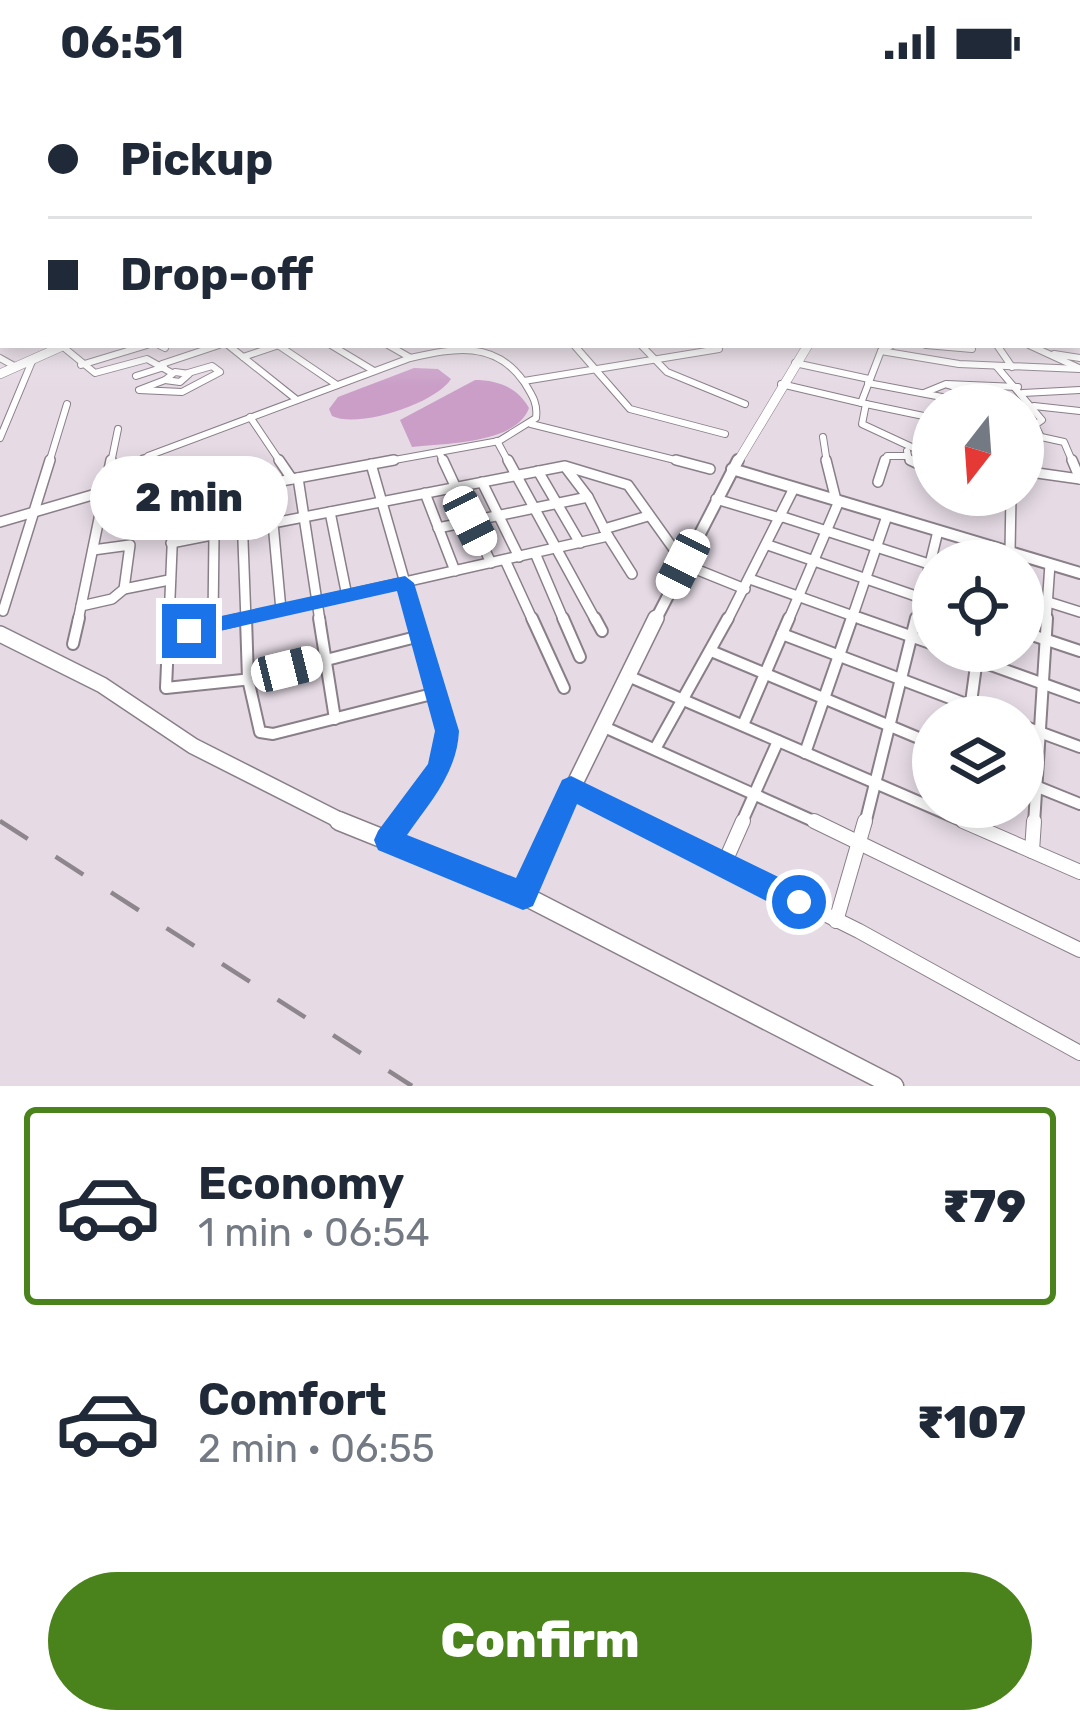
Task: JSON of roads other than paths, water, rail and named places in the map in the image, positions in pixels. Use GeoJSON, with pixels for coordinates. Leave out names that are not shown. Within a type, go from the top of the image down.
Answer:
{"type":"FeatureCollection","features":[{"type":"Feature","properties":{"kind":"street"},"geometry":{"type":"LineString","coordinates":[[0,374],[58,348]]}},
{"type":"Feature","properties":{"kind":"street"},"geometry":{"type":"LineString","coordinates":[[65,348],[97,374],[147,359],[163,366],[169,376]]}},
{"type":"Feature","properties":{"kind":"street"},"geometry":{"type":"LineString","coordinates":[[115,348],[129,359]]}},
{"type":"Feature","properties":{"kind":"street"},"geometry":{"type":"LineString","coordinates":[[81,365],[137,348]]}},
{"type":"Feature","properties":{"kind":"street"},"geometry":{"type":"LineString","coordinates":[[136,376],[215,348]]}},
{"type":"Feature","properties":{"kind":"street"},"geometry":{"type":"LineString","coordinates":[[229,348],[297,400]]}},
{"type":"Feature","properties":{"kind":"street"},"geometry":{"type":"LineString","coordinates":[[212,366],[220,372],[216,378],[186,380],[169,376],[139,390],[163,395],[186,380],[212,366],[268,348]]}},
{"type":"Feature","properties":{"kind":"street"},"geometry":{"type":"LineString","coordinates":[[282,348],[337,385]]}},
{"type":"Feature","properties":{"kind":"street"},"geometry":{"type":"LineString","coordinates":[[336,348],[374,371]]}},
{"type":"Feature","properties":{"kind":"street"},"geometry":{"type":"LineString","coordinates":[[393,348],[410,358]]}},
{"type":"Feature","properties":{"kind":"street"},"geometry":{"type":"LineString","coordinates":[[452,348],[489,348],[512,363],[539,408],[531,424],[497,441],[439,452],[174,500],[137,499],[123,486],[125,474],[148,456],[410,358],[452,348]]}},
{"type":"Feature","properties":{"kind":"street"},"geometry":{"type":"LineString","coordinates":[[577,348],[630,409],[725,434]]}},
{"type":"Feature","properties":{"kind":"street"},"geometry":{"type":"LineString","coordinates":[[643,348],[652,360],[689,384],[745,404]]}},
{"type":"Feature","properties":{"kind":"street"},"geometry":{"type":"LineString","coordinates":[[523,896],[571,788],[716,499],[806,348]]}},
{"type":"Feature","properties":{"kind":"street"},"geometry":{"type":"LineString","coordinates":[[886,348],[869,381],[862,424],[889,433],[912,456]]}},
{"type":"Feature","properties":{"kind":"street"},"geometry":{"type":"LineString","coordinates":[[960,348],[972,349]]}},
{"type":"Feature","properties":{"kind":"street"},"geometry":{"type":"LineString","coordinates":[[999,348],[1012,367]]}},
{"type":"Feature","properties":{"kind":"street"},"geometry":{"type":"LineString","coordinates":[[1035,348],[1078,364]]}},
{"type":"Feature","properties":{"kind":"street"},"geometry":{"type":"LineString","coordinates":[[524,381],[719,349]]}},
{"type":"Feature","properties":{"kind":"street"},"geometry":{"type":"LineString","coordinates":[[881,351],[997,367],[1078,364]]}},
{"type":"Feature","properties":{"kind":"street"},"geometry":{"type":"LineString","coordinates":[[0,354],[16,367]]}},
{"type":"Feature","properties":{"kind":"street"},"geometry":{"type":"LineString","coordinates":[[0,438],[32,359]]}},
{"type":"Feature","properties":{"kind":"street"},"geometry":{"type":"LineString","coordinates":[[795,363],[912,391]]}},
{"type":"Feature","properties":{"kind":"street"},"geometry":{"type":"LineString","coordinates":[[1044,394],[1080,385],[1078,364]]}},
{"type":"Feature","properties":{"kind":"street"},"geometry":{"type":"LineString","coordinates":[[997,367],[1015,384]]}},
{"type":"Feature","properties":{"kind":"street"},"geometry":{"type":"LineString","coordinates":[[781,384],[912,413]]}},
{"type":"Feature","properties":{"kind":"street"},"geometry":{"type":"LineString","coordinates":[[3,611],[67,404]]}},
{"type":"Feature","properties":{"kind":"street"},"geometry":{"type":"LineString","coordinates":[[1044,407],[1080,411]]}},
{"type":"Feature","properties":{"kind":"street"},"geometry":{"type":"LineString","coordinates":[[250,417],[295,478],[335,719]]}},
{"type":"Feature","properties":{"kind":"street"},"geometry":{"type":"LineString","coordinates":[[531,424],[710,469]]}},
{"type":"Feature","properties":{"kind":"street"},"geometry":{"type":"LineString","coordinates":[[73,644],[118,429]]}},
{"type":"Feature","properties":{"kind":"street"},"geometry":{"type":"LineString","coordinates":[[1044,436],[1064,442],[1080,479]]}},
{"type":"Feature","properties":{"kind":"street"},"geometry":{"type":"LineString","coordinates":[[743,725],[838,501],[821,458],[823,437]]}},
{"type":"Feature","properties":{"kind":"street"},"geometry":{"type":"LineString","coordinates":[[497,441],[602,631]]}},
{"type":"Feature","properties":{"kind":"street"},"geometry":{"type":"LineString","coordinates":[[439,452],[491,563]]}},
{"type":"Feature","properties":{"kind":"street"},"geometry":{"type":"LineString","coordinates":[[878,482],[887,456],[912,454]]}},
{"type":"Feature","properties":{"kind":"street"},"geometry":{"type":"LineString","coordinates":[[371,464],[447,731],[446,752],[437,771],[387,840]]}},
{"type":"Feature","properties":{"kind":"street"},"geometry":{"type":"LineString","coordinates":[[565,466],[632,574]]}},
{"type":"Feature","properties":{"kind":"street"},"geometry":{"type":"LineString","coordinates":[[171,543],[565,466],[620,480],[673,548]]}},
{"type":"Feature","properties":{"kind":"street"},"geometry":{"type":"LineString","coordinates":[[732,470],[959,540]]}},
{"type":"Feature","properties":{"kind":"street"},"geometry":{"type":"LineString","coordinates":[[538,471],[580,542]]}},
{"type":"Feature","properties":{"kind":"street"},"geometry":{"type":"LineString","coordinates":[[1044,474],[1080,479]]}},
{"type":"Feature","properties":{"kind":"street"},"geometry":{"type":"LineString","coordinates":[[482,482],[519,556]]}},
{"type":"Feature","properties":{"kind":"street"},"geometry":{"type":"LineString","coordinates":[[0,522],[123,486]]}},
{"type":"Feature","properties":{"kind":"street"},"geometry":{"type":"LineString","coordinates":[[241,488],[248,679],[260,732],[273,734],[436,693]]}},
{"type":"Feature","properties":{"kind":"street"},"geometry":{"type":"LineString","coordinates":[[655,749],[748,584],[794,488]]}},
{"type":"Feature","properties":{"kind":"street"},"geometry":{"type":"LineString","coordinates":[[425,493],[455,571]]}},
{"type":"Feature","properties":{"kind":"street"},"geometry":{"type":"LineString","coordinates":[[438,528],[588,497]]}},
{"type":"Feature","properties":{"kind":"street"},"geometry":{"type":"LineString","coordinates":[[716,499],[912,558]]}},
{"type":"Feature","properties":{"kind":"street"},"geometry":{"type":"LineString","coordinates":[[174,500],[166,688],[182,690],[248,679],[420,636]]}},
{"type":"Feature","properties":{"kind":"street"},"geometry":{"type":"LineString","coordinates":[[330,512],[347,596]]}},
{"type":"Feature","properties":{"kind":"street"},"geometry":{"type":"LineString","coordinates":[[165,636],[556,548],[648,516]]}},
{"type":"Feature","properties":{"kind":"street"},"geometry":{"type":"LineString","coordinates":[[805,753],[887,516]]}},
{"type":"Feature","properties":{"kind":"street"},"geometry":{"type":"LineString","coordinates":[[273,523],[281,610]]}},
{"type":"Feature","properties":{"kind":"street"},"geometry":{"type":"LineString","coordinates":[[936,540],[938,531]]}},
{"type":"Feature","properties":{"kind":"street"},"geometry":{"type":"LineString","coordinates":[[213,626],[214,535]]}},
{"type":"Feature","properties":{"kind":"street"},"geometry":{"type":"LineString","coordinates":[[768,545],[912,595]]}},
{"type":"Feature","properties":{"kind":"street"},"geometry":{"type":"LineString","coordinates":[[93,550],[131,547],[124,590]]}},
{"type":"Feature","properties":{"kind":"street"},"geometry":{"type":"LineString","coordinates":[[535,553],[580,657]]}},
{"type":"Feature","properties":{"kind":"street"},"geometry":{"type":"LineString","coordinates":[[505,560],[564,688]]}},
{"type":"Feature","properties":{"kind":"street"},"geometry":{"type":"LineString","coordinates":[[1044,562],[1080,573]]}},
{"type":"Feature","properties":{"kind":"street"},"geometry":{"type":"LineString","coordinates":[[683,564],[799,596],[911,637],[836,921]]}},
{"type":"Feature","properties":{"kind":"street"},"geometry":{"type":"LineString","coordinates":[[1041,696],[1050,564]]}},
{"type":"Feature","properties":{"kind":"street"},"geometry":{"type":"LineString","coordinates":[[81,606],[169,580]]}},
{"type":"Feature","properties":{"kind":"street"},"geometry":{"type":"LineString","coordinates":[[1044,601],[1080,612]]}},
{"type":"Feature","properties":{"kind":"street"},"geometry":{"type":"LineString","coordinates":[[0,634],[102,685],[193,746],[334,819],[523,896],[894,1086]]}},
{"type":"Feature","properties":{"kind":"street"},"geometry":{"type":"LineString","coordinates":[[782,634],[938,696]]}},
{"type":"Feature","properties":{"kind":"street"},"geometry":{"type":"LineString","coordinates":[[1045,640],[1080,651]]}},
{"type":"Feature","properties":{"kind":"street"},"geometry":{"type":"LineString","coordinates":[[710,651],[912,735]]}},
{"type":"Feature","properties":{"kind":"street"},"geometry":{"type":"LineString","coordinates":[[1016,672],[1080,697]]}},
{"type":"Feature","properties":{"kind":"street"},"geometry":{"type":"LineString","coordinates":[[627,675],[912,797]]}},
{"type":"Feature","properties":{"kind":"street"},"geometry":{"type":"LineString","coordinates":[[602,726],[756,793],[859,847],[1080,950]]}},
{"type":"Feature","properties":{"kind":"street"},"geometry":{"type":"LineString","coordinates":[[1044,734],[1080,747]]}},
{"type":"Feature","properties":{"kind":"street"},"geometry":{"type":"LineString","coordinates":[[724,864],[778,741]]}},
{"type":"Feature","properties":{"kind":"street"},"geometry":{"type":"LineString","coordinates":[[571,788],[836,921],[1080,1053]]}},
{"type":"Feature","properties":{"kind":"street"},"geometry":{"type":"LineString","coordinates":[[1044,790],[1080,804]]}},
{"type":"Feature","properties":{"kind":"street"},"geometry":{"type":"LineString","coordinates":[[987,828],[1080,872]]}},
{"type":"Feature","properties":{"kind":"street"},"geometry":{"type":"LineString","coordinates":[[1031,828],[1032,851]]}},
{"type":"Feature","properties":{"kind":"railway"},"geometry":{"type":"LineString","coordinates":[[5,824],[0,821],[412,1086]]}}]}
